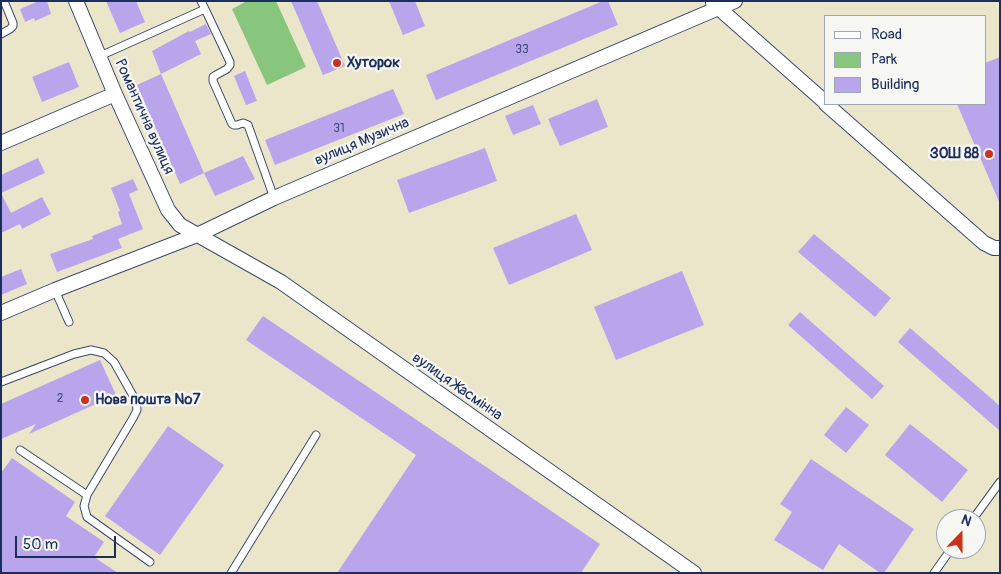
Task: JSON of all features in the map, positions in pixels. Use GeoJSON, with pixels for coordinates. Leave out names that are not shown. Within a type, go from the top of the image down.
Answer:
{"type":"FeatureCollection","features":[{"type":"Feature","properties":{"kind":"street","name":"Романтична вулиця"},"geometry":{"type":"LineString","coordinates":[[76,1],[115,94],[168,210],[180,225],[197,235]]}},
{"type":"Feature","properties":{"kind":"street","name":"вулиця Музична"},"geometry":{"type":"LineString","coordinates":[[1,313],[197,235],[274,198],[714,5],[735,1]]}},
{"type":"Feature","properties":{"kind":"street"},"geometry":{"type":"LineString","coordinates":[[714,5],[824,101]]}},
{"type":"Feature","properties":{"kind":"street"},"geometry":{"type":"LineString","coordinates":[[1,143],[115,94]]}},
{"type":"Feature","properties":{"kind":"street"},"geometry":{"type":"LineString","coordinates":[[828,105],[984,243],[994,248],[1000,248]]}},
{"type":"Feature","properties":{"kind":"street","name":"вулиця Жасмінна"},"geometry":{"type":"LineString","coordinates":[[197,235],[281,282],[678,568],[694,573]]}},
{"type":"Feature","properties":{"kind":"lane"},"geometry":{"type":"LineString","coordinates":[[1,34],[13,26],[4,1]]}},
{"type":"Feature","properties":{"kind":"lane"},"geometry":{"type":"LineString","coordinates":[[202,1],[230,62],[227,69],[213,77],[213,81],[232,124],[237,125],[243,122],[248,125],[274,198]]}},
{"type":"Feature","properties":{"kind":"lane"},"geometry":{"type":"LineString","coordinates":[[100,56],[205,9]]}},
{"type":"Feature","properties":{"kind":"lane"},"geometry":{"type":"LineString","coordinates":[[55,290],[69,322]]}},
{"type":"Feature","properties":{"kind":"lane"},"geometry":{"type":"LineString","coordinates":[[1,382],[74,354],[91,350],[104,353],[114,362],[136,401],[136,410],[87,495],[84,506],[87,517],[150,562]]}},
{"type":"Feature","properties":{"kind":"lane"},"geometry":{"type":"LineString","coordinates":[[231,573],[316,435]]}},
{"type":"Feature","properties":{"kind":"lane"},"geometry":{"type":"LineString","coordinates":[[20,450],[87,495]]}},
{"type":"Feature","properties":{"kind":"lane"},"geometry":{"type":"LineString","coordinates":[[980,509],[1000,482]]}},
{"type":"Feature","properties":{"kind":"lane"},"geometry":{"type":"LineString","coordinates":[[934,573],[944,559]]}},
{"type":"Feature","properties":{"kind":"green space"},"geometry":{"type":"Polygon","coordinates":[[[247,1],[276,1],[306,67],[267,85],[232,9],[247,1]]]}},
{"type":"Feature","properties":{"kind":"building"},"geometry":{"type":"Polygon","coordinates":[[[39,1],[47,1],[51,14],[35,21],[34,18],[25,22],[20,9],[39,1]]]}},
{"type":"Feature","properties":{"kind":"building"},"geometry":{"type":"Polygon","coordinates":[[[106,1],[136,1],[145,22],[120,33],[106,1]]]}},
{"type":"Feature","properties":{"kind":"building"},"geometry":{"type":"Polygon","coordinates":[[[291,1],[317,1],[345,66],[323,75],[291,1]]]}},
{"type":"Feature","properties":{"kind":"building"},"geometry":{"type":"Polygon","coordinates":[[[389,1],[415,1],[425,26],[403,35],[389,1]]]}},
{"type":"Feature","properties":{"kind":"building"},"geometry":{"type":"Polygon","coordinates":[[[603,1],[608,1],[618,25],[436,100],[426,75],[603,1]]]}},
{"type":"Feature","properties":{"kind":"building"},"geometry":{"type":"Polygon","coordinates":[[[206,24],[211,34],[195,41],[201,54],[161,74],[152,51],[206,24]]]}},
{"type":"Feature","properties":{"kind":"building","name":"ЗОШ 88"},"geometry":{"type":"Polygon","coordinates":[[[1000,57],[1000,204],[957,105],[986,105],[986,63],[1000,57]]]}},
{"type":"Feature","properties":{"kind":"building"},"geometry":{"type":"Polygon","coordinates":[[[69,62],[79,87],[42,102],[32,77],[69,62]]]}},
{"type":"Feature","properties":{"kind":"building"},"geometry":{"type":"Polygon","coordinates":[[[245,71],[257,101],[246,105],[234,76],[245,71]]]}},
{"type":"Feature","properties":{"kind":"building"},"geometry":{"type":"Polygon","coordinates":[[[161,74],[204,173],[180,184],[137,85],[161,74]]]}},
{"type":"Feature","properties":{"kind":"building"},"geometry":{"type":"Polygon","coordinates":[[[393,89],[404,114],[275,165],[265,140],[393,89]]]}},
{"type":"Feature","properties":{"kind":"building"},"geometry":{"type":"Polygon","coordinates":[[[597,99],[608,127],[560,146],[548,119],[597,99]]]}},
{"type":"Feature","properties":{"kind":"building"},"geometry":{"type":"Polygon","coordinates":[[[533,105],[541,124],[513,135],[505,116],[533,105]]]}},
{"type":"Feature","properties":{"kind":"building"},"geometry":{"type":"Polygon","coordinates":[[[485,148],[497,181],[409,213],[397,180],[485,148]]]}},
{"type":"Feature","properties":{"kind":"building"},"geometry":{"type":"Polygon","coordinates":[[[243,156],[255,179],[215,196],[204,173],[243,156]]]}},
{"type":"Feature","properties":{"kind":"building"},"geometry":{"type":"Polygon","coordinates":[[[38,158],[45,173],[1,193],[1,175],[38,158]]]}},
{"type":"Feature","properties":{"kind":"building"},"geometry":{"type":"Polygon","coordinates":[[[133,179],[138,190],[129,194],[143,229],[118,239],[122,248],[57,272],[50,254],[93,239],[92,236],[122,224],[118,212],[120,211],[111,188],[133,179]]]}},
{"type":"Feature","properties":{"kind":"building"},"geometry":{"type":"Polygon","coordinates":[[[1,193],[11,213],[42,197],[51,214],[22,229],[20,224],[1,233],[1,193]]]}},
{"type":"Feature","properties":{"kind":"building"},"geometry":{"type":"Polygon","coordinates":[[[576,214],[592,250],[509,285],[493,248],[576,214]]]}},
{"type":"Feature","properties":{"kind":"building"},"geometry":{"type":"Polygon","coordinates":[[[814,234],[891,298],[875,317],[798,252],[814,234]]]}},
{"type":"Feature","properties":{"kind":"building"},"geometry":{"type":"Polygon","coordinates":[[[21,269],[27,284],[1,295],[1,277],[21,269]]]}},
{"type":"Feature","properties":{"kind":"building"},"geometry":{"type":"Polygon","coordinates":[[[682,271],[704,325],[616,360],[594,307],[682,271]]]}},
{"type":"Feature","properties":{"kind":"building"},"geometry":{"type":"Polygon","coordinates":[[[800,312],[884,386],[872,399],[788,325],[800,312]]]}},
{"type":"Feature","properties":{"kind":"building"},"geometry":{"type":"Polygon","coordinates":[[[263,316],[600,544],[581,573],[337,573],[416,455],[246,340],[263,316]]]}},
{"type":"Feature","properties":{"kind":"building"},"geometry":{"type":"Polygon","coordinates":[[[910,328],[1000,406],[1000,431],[898,342],[910,328]]]}},
{"type":"Feature","properties":{"kind":"building"},"geometry":{"type":"Polygon","coordinates":[[[100,360],[116,395],[29,434],[36,424],[1,439],[1,404],[100,360]]]}},
{"type":"Feature","properties":{"kind":"building"},"geometry":{"type":"Polygon","coordinates":[[[846,407],[869,425],[846,453],[824,435],[846,407]]]}},
{"type":"Feature","properties":{"kind":"building"},"geometry":{"type":"Polygon","coordinates":[[[910,424],[968,470],[942,502],[885,455],[910,424]]]}},
{"type":"Feature","properties":{"kind":"building"},"geometry":{"type":"Polygon","coordinates":[[[168,426],[224,465],[160,555],[105,516],[168,426]]]}},
{"type":"Feature","properties":{"kind":"building"},"geometry":{"type":"Polygon","coordinates":[[[12,458],[75,502],[66,516],[104,542],[94,557],[118,573],[1,573],[1,473],[12,458]]]}},
{"type":"Feature","properties":{"kind":"building"},"geometry":{"type":"Polygon","coordinates":[[[811,459],[914,529],[884,573],[880,573],[839,544],[823,570],[774,540],[792,512],[780,504],[811,459]]]}},
{"type":"Feature","properties":{"kind":"place","name":"Хуторок"},"geometry":{"type":"Point","coordinates":[337,63]}},
{"type":"Feature","properties":{"kind":"place","name":"ЗОШ 88"},"geometry":{"type":"Point","coordinates":[989,154]}},
{"type":"Feature","properties":{"kind":"place","name":"Нова пошта №7"},"geometry":{"type":"Point","coordinates":[85,400]}}]}
